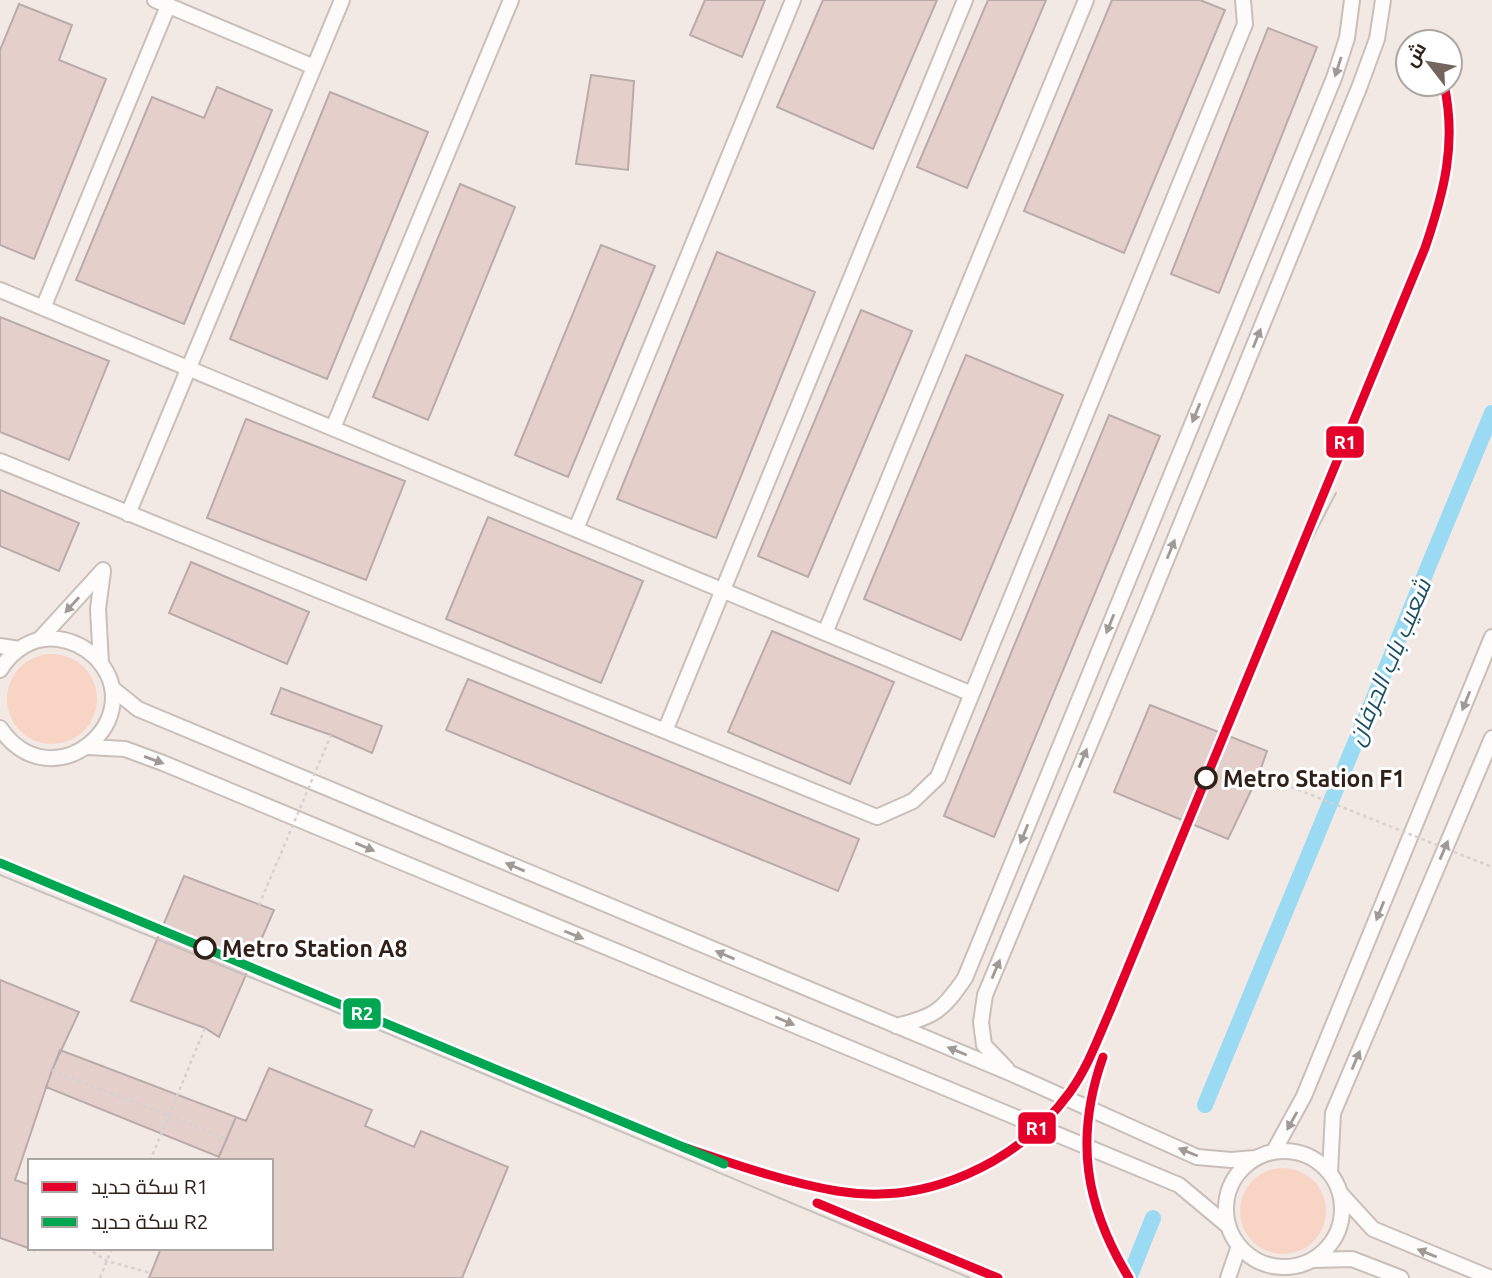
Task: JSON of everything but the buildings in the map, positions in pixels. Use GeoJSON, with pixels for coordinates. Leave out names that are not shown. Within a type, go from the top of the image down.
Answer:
{"type":"FeatureCollection","features":[{"type":"Feature","properties":{"kind":"street"},"geometry":{"type":"LineString","coordinates":[[128,514],[342,0]]}},
{"type":"Feature","properties":{"kind":"street"},"geometry":{"type":"LineString","coordinates":[[333,428],[511,0]]}},
{"type":"Feature","properties":{"kind":"street"},"geometry":{"type":"LineString","coordinates":[[576,529],[793,0]]}},
{"type":"Feature","properties":{"kind":"street"},"geometry":{"type":"LineString","coordinates":[[665,731],[965,0]]}},
{"type":"Feature","properties":{"kind":"street"},"geometry":{"type":"LineString","coordinates":[[825,633],[1086,0]]}},
{"type":"Feature","properties":{"kind":"street"},"geometry":{"type":"LineString","coordinates":[[0,461],[877,817],[914,801],[938,777],[1245,24],[1243,0]]}},
{"type":"Feature","properties":{"kind":"street"},"geometry":{"type":"LineString","coordinates":[[896,1026],[925,1019],[947,1004],[965,978],[1334,78],[1347,38],[1352,0]]}},
{"type":"Feature","properties":{"kind":"street"},"geometry":{"type":"LineString","coordinates":[[1010,1073],[984,1045],[981,1022],[985,995],[1359,88],[1377,39],[1383,0]]}},
{"type":"Feature","properties":{"kind":"street"},"geometry":{"type":"LineString","coordinates":[[43,308],[161,3],[314,67]]}},
{"type":"Feature","properties":{"kind":"street"},"geometry":{"type":"LineString","coordinates":[[0,290],[972,694]]}},
{"type":"Feature","properties":{"kind":"street"},"geometry":{"type":"LineString","coordinates":[[0,728],[8,740],[22,751],[38,758],[55,759],[73,755],[88,747],[100,735],[108,721],[112,705],[111,688],[101,663],[98,609],[103,570],[39,640]]}},
{"type":"Feature","properties":{"kind":"street"},"geometry":{"type":"LineString","coordinates":[[1274,1151],[1304,1096],[1492,637]]}},
{"type":"Feature","properties":{"kind":"street"},"geometry":{"type":"LineString","coordinates":[[0,670],[6,660],[19,649],[39,640],[56,638],[73,642],[88,650],[101,663]]}},
{"type":"Feature","properties":{"kind":"street"},"geometry":{"type":"LineString","coordinates":[[0,646],[19,649]]}},
{"type":"Feature","properties":{"kind":"street"},"geometry":{"type":"LineString","coordinates":[[111,688],[138,709],[1010,1073],[1197,1157],[1231,1160],[1290,1150],[1305,1154],[1319,1161],[1330,1172],[1341,1194],[1373,1229],[1491,1278]]}},
{"type":"Feature","properties":{"kind":"street"},"geometry":{"type":"LineString","coordinates":[[1330,1172],[1333,1113],[1492,738]]}},
{"type":"Feature","properties":{"kind":"street"},"geometry":{"type":"LineString","coordinates":[[88,747],[125,750],[163,764],[1179,1185],[1228,1226],[1239,1246],[1262,1263],[1291,1267],[1313,1260],[1352,1259],[1401,1278]]}},
{"type":"Feature","properties":{"kind":"street"},"geometry":{"type":"LineString","coordinates":[[1228,1226],[1226,1207],[1230,1188],[1240,1170],[1255,1158]]}},
{"type":"Feature","properties":{"kind":"street"},"geometry":{"type":"LineString","coordinates":[[1313,1260],[1328,1248],[1338,1232],[1343,1213],[1341,1194]]}},
{"type":"Feature","properties":{"kind":"street"},"geometry":{"type":"LineString","coordinates":[[1228,1278],[1239,1246]]}},
{"type":"Feature","properties":{"kind":"street"},"geometry":{"type":"LineString","coordinates":[[1280,1278],[1291,1267]]}},
{"type":"Feature","properties":{"kind":"path"},"geometry":{"type":"LineString","coordinates":[[259,905],[331,735]]}},
{"type":"Feature","properties":{"kind":"path"},"geometry":{"type":"LineString","coordinates":[[1259,774],[1492,867]]}},
{"type":"Feature","properties":{"kind":"path"},"geometry":{"type":"LineString","coordinates":[[151,1159],[205,1028]]}},
{"type":"Feature","properties":{"kind":"path"},"geometry":{"type":"LineString","coordinates":[[52,1070],[228,1139]]}},
{"type":"Feature","properties":{"kind":"path"},"geometry":{"type":"LineString","coordinates":[[90,1250],[107,1261],[151,1273]]}},
{"type":"Feature","properties":{"kind":"path"},"geometry":{"type":"LineString","coordinates":[[100,1278],[111,1250]]}},
{"type":"Feature","properties":{"kind":"shaded area"},"geometry":{"type":"Polygon","coordinates":[[[52,654],[69,658],[84,667],[93,682],[97,699],[93,716],[84,731],[69,740],[52,744],[35,740],[20,731],[11,716],[7,699],[11,682],[20,667],[35,658],[52,654]]]}},
{"type":"Feature","properties":{"kind":"shaded area"},"geometry":{"type":"Polygon","coordinates":[[[1283,1168],[1300,1171],[1314,1180],[1323,1194],[1326,1211],[1323,1228],[1314,1242],[1300,1251],[1283,1254],[1266,1251],[1252,1242],[1243,1228],[1240,1211],[1243,1194],[1252,1180],[1266,1171],[1283,1168]]]}},
{"type":"Feature","properties":{"kind":"waterway","name":"شعيب باب الجرفان"},"geometry":{"type":"LineString","coordinates":[[1205,1105],[1492,413]]}},
{"type":"Feature","properties":{"kind":"waterway","name":"شعيب باب الجرفان"},"geometry":{"type":"LineString","coordinates":[[1129,1278],[1153,1218]]}},
{"type":"Feature","properties":{"kind":"tram line"},"geometry":{"type":"LineString","coordinates":[[1280,600],[1336,493]]}},
{"type":"Feature","properties":{"kind":"tram line"},"geometry":{"type":"LineString","coordinates":[[0,875],[372,1027],[970,1278]]}},
{"type":"Feature","properties":{"kind":"rail line","name":"R1"},"geometry":{"type":"LineString","coordinates":[[683,1147],[798,1183],[837,1191],[870,1194],[904,1192],[936,1185],[997,1159],[1049,1118],[1070,1092],[1087,1063],[1110,1011],[1425,248],[1438,207],[1446,168],[1449,147],[1447,98]]}},
{"type":"Feature","properties":{"kind":"rail line","name":"R2"},"geometry":{"type":"LineString","coordinates":[[0,863],[724,1164]]}},
{"type":"Feature","properties":{"kind":"rail line","name":"R1"},"geometry":{"type":"LineString","coordinates":[[1103,1057],[1089,1116],[1089,1171],[1102,1224],[1129,1278]]}},
{"type":"Feature","properties":{"kind":"rail line","name":"R1"},"geometry":{"type":"LineString","coordinates":[[817,1203],[998,1278]]}},
{"type":"Feature","properties":{"kind":"place","name":"Metro Station F1"},"geometry":{"type":"Point","coordinates":[1206,778]}},
{"type":"Feature","properties":{"kind":"place","name":"Metro Station A8"},"geometry":{"type":"Point","coordinates":[205,948]}}]}
